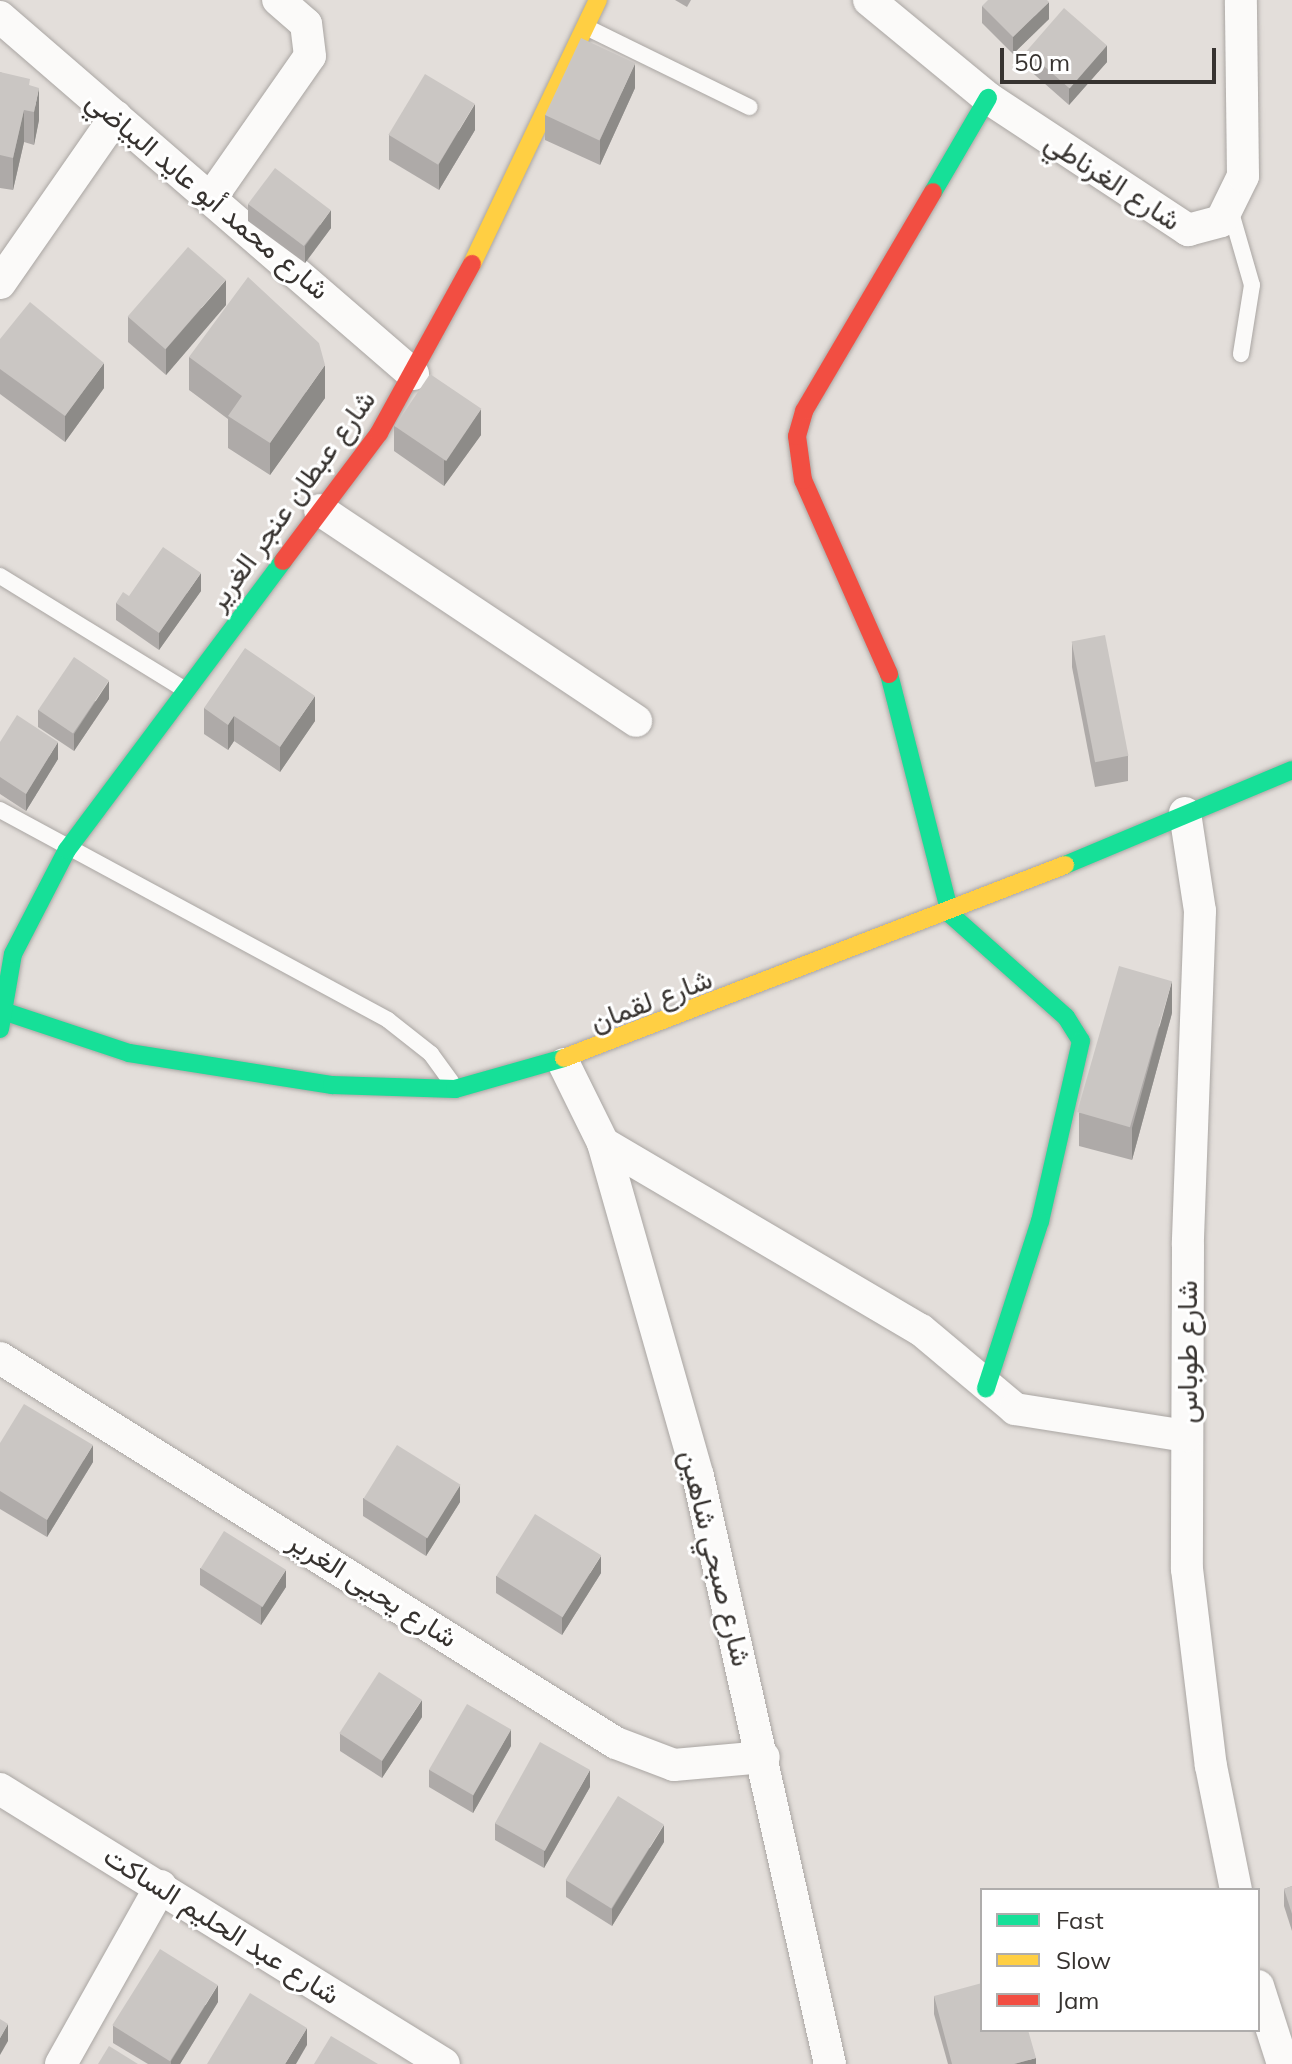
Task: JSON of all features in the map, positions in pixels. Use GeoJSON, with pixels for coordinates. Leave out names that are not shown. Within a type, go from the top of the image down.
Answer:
{"type":"FeatureCollection","features":[{"type":"Feature","properties":{"kind":"street"},"geometry":{"type":"LineString","coordinates":[[213,195],[310,56],[306,24],[278,0]]}},
{"type":"Feature","properties":{"kind":"street","name":"شارع عبطان عنجر الغرير"},"geometry":{"type":"LineString","coordinates":[[2,1018],[13,954],[67,850],[320,510],[413,374],[598,0]]}},
{"type":"Feature","properties":{"kind":"street","name":"شارع الغرناطي"},"geometry":{"type":"LineString","coordinates":[[869,0],[988,98],[1188,230],[1205,230],[1230,209]]}},
{"type":"Feature","properties":{"kind":"street"},"geometry":{"type":"LineString","coordinates":[[1230,209],[1245,157],[1241,0]]}},
{"type":"Feature","properties":{"kind":"street","name":"شارع محمد أبو عايد البياضي"},"geometry":{"type":"LineString","coordinates":[[0,17],[213,195],[413,374]]}},
{"type":"Feature","properties":{"kind":"street"},"geometry":{"type":"LineString","coordinates":[[986,1388],[1083,1056],[1066,1017],[950,914],[882,645],[803,480],[797,436],[804,411],[988,98]]}},
{"type":"Feature","properties":{"kind":"street"},"geometry":{"type":"LineString","coordinates":[[0,283],[116,116]]}},
{"type":"Feature","properties":{"kind":"street"},"geometry":{"type":"LineString","coordinates":[[320,510],[636,721]]}},
{"type":"Feature","properties":{"kind":"street","name":"شارع لقمان"},"geometry":{"type":"LineString","coordinates":[[2,1018],[129,1053],[242,1073],[332,1085],[455,1089],[564,1064],[950,914],[1292,770]]}},
{"type":"Feature","properties":{"kind":"street","name":"شارع طوباس"},"geometry":{"type":"LineString","coordinates":[[1185,813],[1200,911],[1186,1436],[1187,1569],[1211,1766],[1236,1888]]}},
{"type":"Feature","properties":{"kind":"street","name":"شارع صبحي شاهين"},"geometry":{"type":"LineString","coordinates":[[564,1064],[603,1143],[698,1476],[764,1757],[830,2064]]}},
{"type":"Feature","properties":{"kind":"street"},"geometry":{"type":"LineString","coordinates":[[603,1143],[921,1330],[986,1388],[1015,1409],[1186,1436]]}},
{"type":"Feature","properties":{"kind":"street","name":"شارع يحيى الغرير"},"geometry":{"type":"LineString","coordinates":[[0,1358],[616,1743],[674,1765],[764,1757]]}},
{"type":"Feature","properties":{"kind":"street","name":"شارع عبد الحليم الساكت"},"geometry":{"type":"LineString","coordinates":[[0,1789],[444,2064]]}},
{"type":"Feature","properties":{"kind":"street"},"geometry":{"type":"LineString","coordinates":[[61,2064],[161,1886]]}},
{"type":"Feature","properties":{"kind":"street"},"geometry":{"type":"LineString","coordinates":[[1260,1992],[1283,2064]]}},
{"type":"Feature","properties":{"kind":"lane"},"geometry":{"type":"LineString","coordinates":[[585,26],[749,107]]}},
{"type":"Feature","properties":{"kind":"lane"},"geometry":{"type":"LineString","coordinates":[[1230,209],[1252,285],[1241,354]]}},
{"type":"Feature","properties":{"kind":"lane"},"geometry":{"type":"LineString","coordinates":[[0,576],[186,691]]}},
{"type":"Feature","properties":{"kind":"lane"},"geometry":{"type":"LineString","coordinates":[[0,810],[67,850],[388,1020],[431,1054],[455,1089]]}},
{"type":"Feature","properties":{"kind":"building"},"geometry":{"type":"Polygon","coordinates":[[[988,0],[1049,2],[1013,37],[982,6],[988,0]]]}},
{"type":"Feature","properties":{"kind":"building"},"geometry":{"type":"Polygon","coordinates":[[[1064,8],[1107,45],[1070,88],[1027,51],[1064,8]]]}},
{"type":"Feature","properties":{"kind":"building"},"geometry":{"type":"Polygon","coordinates":[[[581,38],[635,63],[599,140],[545,115],[581,38]]]}},
{"type":"Feature","properties":{"kind":"building"},"geometry":{"type":"Polygon","coordinates":[[[0,72],[30,79],[29,85],[39,88],[34,112],[24,110],[13,158],[0,155],[0,72]]]}},
{"type":"Feature","properties":{"kind":"building"},"geometry":{"type":"Polygon","coordinates":[[[425,74],[475,104],[438,165],[388,135],[425,74]]]}},
{"type":"Feature","properties":{"kind":"building"},"geometry":{"type":"Polygon","coordinates":[[[275,168],[331,210],[304,246],[248,204],[275,168]]]}},
{"type":"Feature","properties":{"kind":"building"},"geometry":{"type":"Polygon","coordinates":[[[188,247],[226,280],[165,349],[128,316],[188,247]]]}},
{"type":"Feature","properties":{"kind":"building"},"geometry":{"type":"Polygon","coordinates":[[[248,277],[319,343],[325,365],[270,443],[228,416],[242,396],[189,357],[248,277]]]}},
{"type":"Feature","properties":{"kind":"building"},"geometry":{"type":"Polygon","coordinates":[[[30,302],[104,363],[65,416],[0,369],[0,339],[30,302]]]}},
{"type":"Feature","properties":{"kind":"building"},"geometry":{"type":"Polygon","coordinates":[[[430,374],[481,409],[446,461],[395,426],[430,374]]]}},
{"type":"Feature","properties":{"kind":"building"},"geometry":{"type":"Polygon","coordinates":[[[163,547],[201,573],[159,633],[116,603],[123,592],[129,596],[163,547]]]}},
{"type":"Feature","properties":{"kind":"building"},"geometry":{"type":"Polygon","coordinates":[[[1105,635],[1128,756],[1095,762],[1072,641],[1105,635]]]}},
{"type":"Feature","properties":{"kind":"building"},"geometry":{"type":"Polygon","coordinates":[[[245,648],[315,696],[280,747],[234,716],[228,725],[204,708],[245,648]]]}},
{"type":"Feature","properties":{"kind":"building"},"geometry":{"type":"Polygon","coordinates":[[[74,657],[109,680],[73,734],[38,710],[74,657]]]}},
{"type":"Feature","properties":{"kind":"building"},"geometry":{"type":"Polygon","coordinates":[[[17,715],[58,742],[26,794],[0,777],[0,742],[17,715]]]}},
{"type":"Feature","properties":{"kind":"building"},"geometry":{"type":"Polygon","coordinates":[[[1119,966],[1172,981],[1130,1127],[1077,1112],[1119,966]]]}},
{"type":"Feature","properties":{"kind":"building"},"geometry":{"type":"Polygon","coordinates":[[[24,1404],[93,1445],[47,1520],[0,1491],[0,1443],[24,1404]]]}},
{"type":"Feature","properties":{"kind":"building"},"geometry":{"type":"Polygon","coordinates":[[[397,1445],[461,1485],[427,1538],[364,1498],[397,1445]]]}},
{"type":"Feature","properties":{"kind":"building"},"geometry":{"type":"Polygon","coordinates":[[[535,1514],[601,1555],[562,1617],[496,1576],[535,1514]]]}},
{"type":"Feature","properties":{"kind":"building"},"geometry":{"type":"Polygon","coordinates":[[[224,1531],[286,1570],[263,1607],[201,1568],[224,1531]]]}},
{"type":"Feature","properties":{"kind":"building"},"geometry":{"type":"Polygon","coordinates":[[[379,1672],[422,1700],[382,1761],[339,1733],[379,1672]]]}},
{"type":"Feature","properties":{"kind":"building"},"geometry":{"type":"Polygon","coordinates":[[[467,1704],[511,1730],[473,1795],[429,1770],[467,1704]]]}},
{"type":"Feature","properties":{"kind":"building"},"geometry":{"type":"Polygon","coordinates":[[[540,1742],[590,1770],[545,1851],[495,1823],[540,1742]]]}},
{"type":"Feature","properties":{"kind":"building"},"geometry":{"type":"Polygon","coordinates":[[[618,1796],[664,1825],[611,1909],[566,1880],[618,1796]]]}},
{"type":"Feature","properties":{"kind":"building"},"geometry":{"type":"Polygon","coordinates":[[[1292,1886],[1292,1914],[1284,1889],[1292,1886]]]}},
{"type":"Feature","properties":{"kind":"building"},"geometry":{"type":"Polygon","coordinates":[[[160,1949],[218,1985],[170,2061],[112,2025],[160,1949]]]}},
{"type":"Feature","properties":{"kind":"building"},"geometry":{"type":"Polygon","coordinates":[[[980,1984],[980,2032],[1029,2032],[1036,2058],[1014,2064],[952,2064],[934,1996],[980,1984]]]}},
{"type":"Feature","properties":{"kind":"building"},"geometry":{"type":"Polygon","coordinates":[[[250,1993],[307,2028],[285,2064],[207,2064],[250,1993]]]}},
{"type":"Feature","properties":{"kind":"building"},"geometry":{"type":"Polygon","coordinates":[[[0,2019],[8,2024],[0,2038],[0,2019]]]}},
{"type":"Feature","properties":{"kind":"building"},"geometry":{"type":"Polygon","coordinates":[[[331,2036],[378,2064],[314,2064],[331,2036]]]}},
{"type":"Feature","properties":{"kind":"building"},"geometry":{"type":"Polygon","coordinates":[[[109,2046],[138,2064],[98,2064],[109,2046]]]}},
{"type":"Feature","properties":{"kind":"traffic: fast"},"geometry":{"type":"LineString","coordinates":[[933,192],[988,98]]}},
{"type":"Feature","properties":{"kind":"traffic: fast"},"geometry":{"type":"LineString","coordinates":[[0,1029],[13,954],[67,850],[283,561]]}},
{"type":"Feature","properties":{"kind":"traffic: fast"},"geometry":{"type":"LineString","coordinates":[[889,674],[950,914],[1066,1017],[1081,1041],[1040,1221],[986,1388]]}},
{"type":"Feature","properties":{"kind":"traffic: fast"},"geometry":{"type":"LineString","coordinates":[[1065,865],[1292,770]]}},
{"type":"Feature","properties":{"kind":"traffic: fast"},"geometry":{"type":"LineString","coordinates":[[0,1010],[129,1053],[332,1085],[455,1089],[564,1058]]}},
{"type":"Feature","properties":{"kind":"traffic: slow"},"geometry":{"type":"LineString","coordinates":[[472,264],[598,0]]}},
{"type":"Feature","properties":{"kind":"traffic: slow"},"geometry":{"type":"LineString","coordinates":[[564,1058],[1065,865]]}},
{"type":"Feature","properties":{"kind":"traffic: jam"},"geometry":{"type":"LineString","coordinates":[[889,674],[803,480],[797,436],[804,411],[933,192]]}},
{"type":"Feature","properties":{"kind":"traffic: jam"},"geometry":{"type":"LineString","coordinates":[[283,561],[379,433],[472,264]]}}]}
